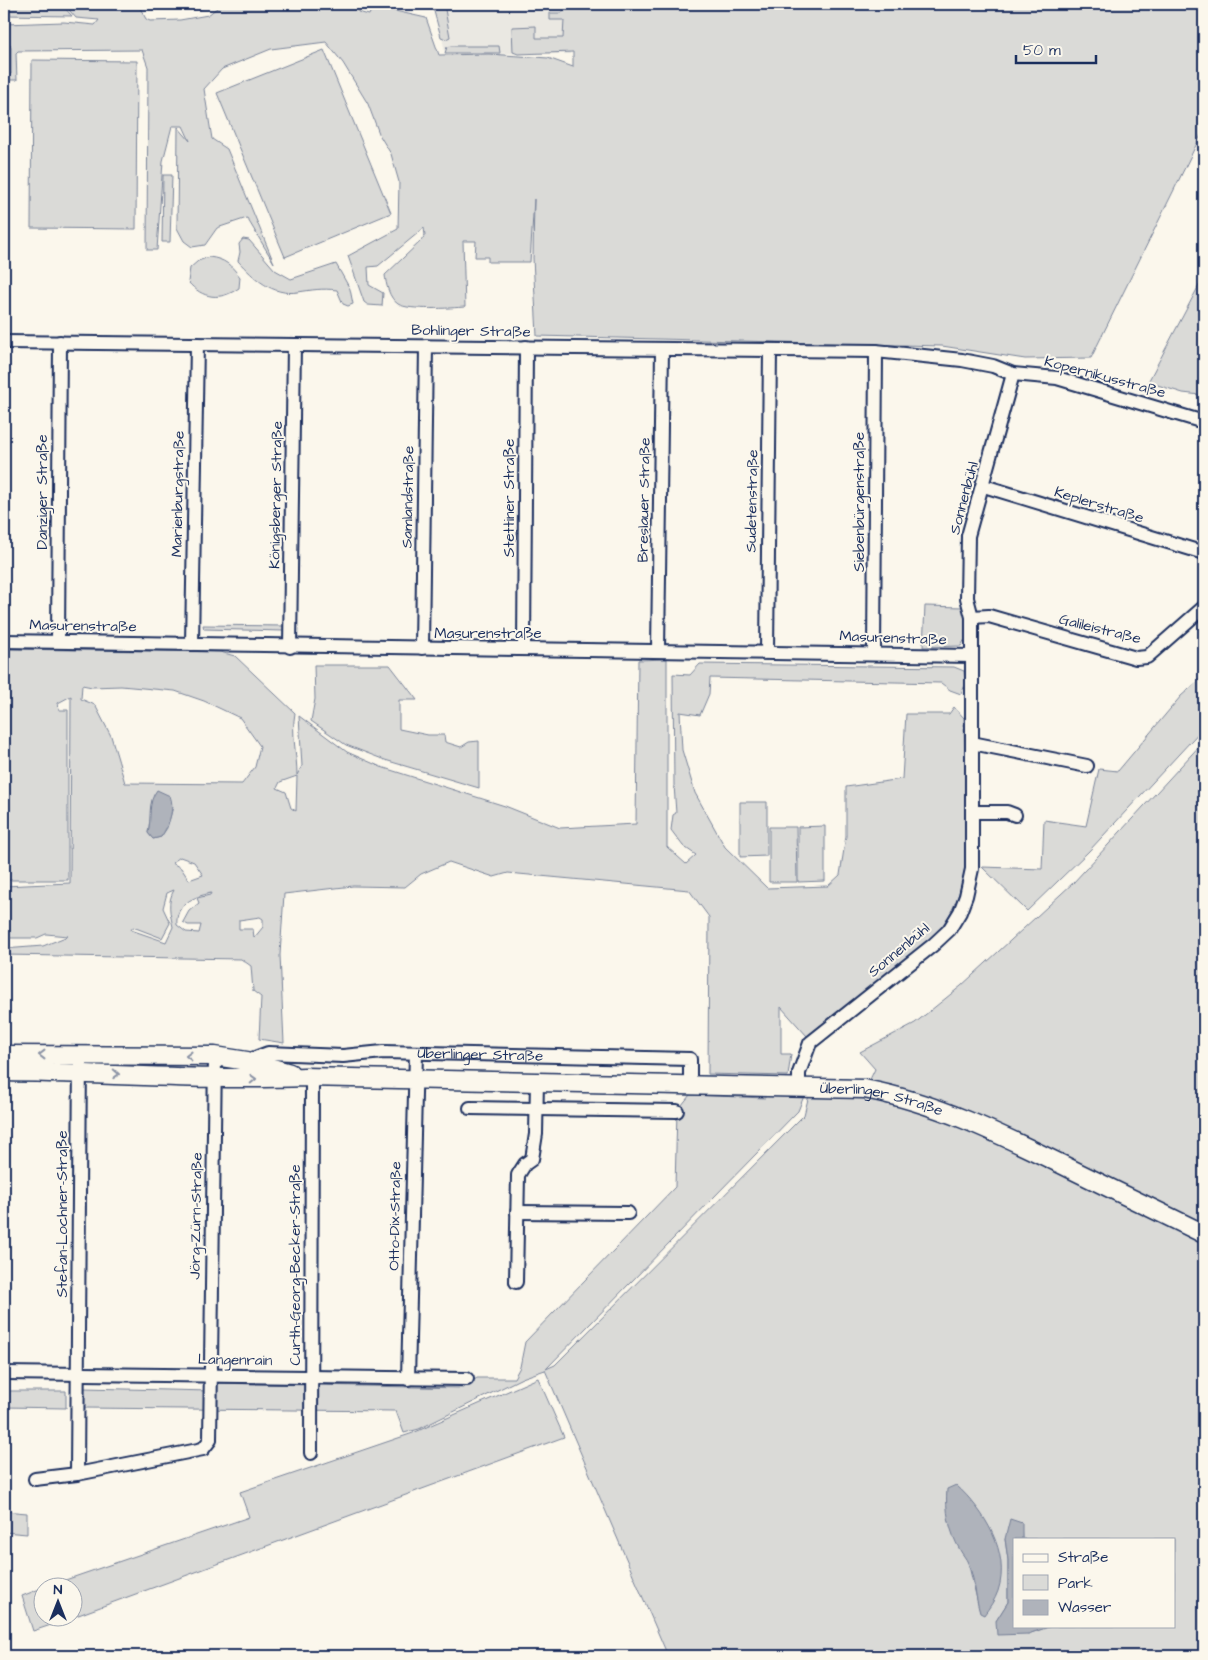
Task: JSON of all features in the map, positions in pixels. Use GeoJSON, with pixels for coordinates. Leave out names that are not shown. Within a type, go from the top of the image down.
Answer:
{"type":"FeatureCollection","features":[{"type":"Feature","properties":{"kind":"street","name":"Bohlinger Straße"},"geometry":{"type":"LineString","coordinates":[[4,342],[876,351],[938,357]]}},
{"type":"Feature","properties":{"kind":"street","name":"Danziger Straße"},"geometry":{"type":"LineString","coordinates":[[58,641],[60,342]]}},
{"type":"Feature","properties":{"kind":"street","name":"Marienburgstraße"},"geometry":{"type":"LineString","coordinates":[[192,644],[197,344]]}},
{"type":"Feature","properties":{"kind":"street","name":"Königsberger Straße"},"geometry":{"type":"LineString","coordinates":[[290,647],[294,345]]}},
{"type":"Feature","properties":{"kind":"street","name":"Samlandstraße"},"geometry":{"type":"LineString","coordinates":[[422,648],[426,346]]}},
{"type":"Feature","properties":{"kind":"street","name":"Stettiner Straße"},"geometry":{"type":"LineString","coordinates":[[524,649],[526,347]]}},
{"type":"Feature","properties":{"kind":"street","name":"Breslauer Straße"},"geometry":{"type":"LineString","coordinates":[[658,651],[662,349]]}},
{"type":"Feature","properties":{"kind":"street","name":"Sudetenstraße"},"geometry":{"type":"LineString","coordinates":[[767,652],[770,350]]}},
{"type":"Feature","properties":{"kind":"street","name":"Siebenbürgenstraße"},"geometry":{"type":"LineString","coordinates":[[874,654],[876,351]]}},
{"type":"Feature","properties":{"kind":"street","name":"Kopernikusstraße"},"geometry":{"type":"LineString","coordinates":[[938,357],[993,366],[1013,374],[1034,374],[1057,378],[1197,420],[1204,419]]}},
{"type":"Feature","properties":{"kind":"street","name":"Sonnenbühl"},"geometry":{"type":"LineString","coordinates":[[799,1087],[799,1073],[810,1043],[933,945],[950,928],[966,896],[972,869],[973,812],[972,616],[967,598],[968,536],[984,486],[1013,374]]}},
{"type":"Feature","properties":{"kind":"street","name":"Keplerstraße"},"geometry":{"type":"LineString","coordinates":[[984,486],[1204,554]]}},
{"type":"Feature","properties":{"kind":"street","name":"Galileistraße"},"geometry":{"type":"LineString","coordinates":[[972,616],[989,616],[1136,658],[1148,657],[1204,607]]}},
{"type":"Feature","properties":{"kind":"street","name":"Masurenstraße"},"geometry":{"type":"LineString","coordinates":[[4,642],[58,641],[290,647],[972,656]]}},
{"type":"Feature","properties":{"kind":"street"},"geometry":{"type":"LineString","coordinates":[[972,744],[1087,766]]}},
{"type":"Feature","properties":{"kind":"street"},"geometry":{"type":"LineString","coordinates":[[973,812],[1007,812],[1015,815]]}},
{"type":"Feature","properties":{"kind":"street","name":"Überlinger Straße"},"geometry":{"type":"LineString","coordinates":[[247,1061],[268,1053],[343,1056],[383,1052],[690,1059],[690,1084]]}},
{"type":"Feature","properties":{"kind":"street","name":"Otto-Dix-Straße"},"geometry":{"type":"LineString","coordinates":[[408,1379],[416,1053]]}},
{"type":"Feature","properties":{"kind":"street","name":"Überlinger Straße"},"geometry":{"type":"LineString","coordinates":[[4,1054],[215,1079],[414,1079],[857,1089],[894,1095],[935,1107],[1035,1151],[1204,1234]]}},
{"type":"Feature","properties":{"kind":"street","name":"Überlinger Straße"},"geometry":{"type":"LineString","coordinates":[[4,1072],[80,1063],[215,1056],[247,1061],[309,1078]]}},
{"type":"Feature","properties":{"kind":"street","name":"Jörg-Zürn-Straße"},"geometry":{"type":"LineString","coordinates":[[35,1479],[77,1474],[202,1449],[210,1440],[215,1056]]}},
{"type":"Feature","properties":{"kind":"street","name":"Stefan-Lochner-Straße"},"geometry":{"type":"LineString","coordinates":[[77,1474],[80,1063]]}},
{"type":"Feature","properties":{"kind":"street","name":"Curth-Georg-Becker-Straße"},"geometry":{"type":"LineString","coordinates":[[309,1078],[311,1453]]}},
{"type":"Feature","properties":{"kind":"street"},"geometry":{"type":"LineString","coordinates":[[516,1282],[518,1175],[525,1164],[532,1159],[536,1134],[537,1081]]}},
{"type":"Feature","properties":{"kind":"street"},"geometry":{"type":"LineString","coordinates":[[470,1108],[677,1111]]}},
{"type":"Feature","properties":{"kind":"street"},"geometry":{"type":"LineString","coordinates":[[518,1212],[628,1213]]}},
{"type":"Feature","properties":{"kind":"street","name":"Langenrain"},"geometry":{"type":"LineString","coordinates":[[4,1373],[467,1379]]}},
{"type":"Feature","properties":{"kind":"shaded area"},"geometry":{"type":"Polygon","coordinates":[[[98,4],[204,4],[205,9],[99,11],[98,4]]]}},
{"type":"Feature","properties":{"kind":"shaded area"},"geometry":{"type":"Polygon","coordinates":[[[436,4],[571,4],[570,54],[445,53],[436,4]]]}},
{"type":"Feature","properties":{"kind":"green space"},"geometry":{"type":"Polygon","coordinates":[[[4,4],[61,4],[72,16],[4,15],[4,4]]]}},
{"type":"Feature","properties":{"kind":"green space"},"geometry":{"type":"Polygon","coordinates":[[[64,4],[98,4],[99,8],[139,6],[146,19],[150,21],[180,20],[208,15],[222,4],[355,4],[360,6],[358,12],[369,15],[373,6],[426,18],[439,55],[489,54],[548,58],[573,67],[573,52],[518,54],[513,52],[512,27],[536,26],[536,38],[563,38],[564,20],[550,20],[550,13],[562,13],[568,4],[1204,4],[1204,129],[1091,358],[1025,359],[942,346],[537,336],[533,258],[534,199],[530,262],[488,262],[488,257],[475,257],[476,241],[463,241],[465,307],[411,308],[398,304],[390,295],[385,275],[421,241],[425,235],[424,228],[378,266],[368,267],[369,285],[383,293],[382,306],[368,305],[364,302],[348,256],[398,229],[399,182],[391,154],[380,136],[368,104],[343,63],[326,42],[271,49],[222,69],[204,89],[212,139],[227,149],[274,263],[247,218],[217,228],[205,245],[192,247],[184,241],[177,228],[178,127],[190,141],[183,126],[172,126],[163,161],[157,250],[147,250],[148,67],[142,50],[18,51],[16,53],[17,80],[4,80],[4,74],[11,74],[11,48],[10,44],[4,44],[4,24],[64,22],[95,25],[99,20],[76,18],[64,4]]]}},
{"type":"Feature","properties":{"kind":"green space"},"geometry":{"type":"Polygon","coordinates":[[[159,4],[213,4],[201,9],[159,9],[159,4]]]}},
{"type":"Feature","properties":{"kind":"green space"},"geometry":{"type":"Polygon","coordinates":[[[432,4],[444,4],[450,37],[446,39],[441,37],[432,4]]]}},
{"type":"Feature","properties":{"kind":"green space"},"geometry":{"type":"Polygon","coordinates":[[[499,46],[500,53],[445,53],[447,47],[499,46]]]}},
{"type":"Feature","properties":{"kind":"green space"},"geometry":{"type":"Polygon","coordinates":[[[324,50],[391,213],[285,257],[217,93],[324,50]]]}},
{"type":"Feature","properties":{"kind":"green space"},"geometry":{"type":"Polygon","coordinates":[[[32,60],[137,61],[136,229],[31,228],[32,60]]]}},
{"type":"Feature","properties":{"kind":"green space"},"geometry":{"type":"Polygon","coordinates":[[[163,175],[172,175],[170,242],[162,242],[163,175]]]}},
{"type":"Feature","properties":{"kind":"green space"},"geometry":{"type":"Polygon","coordinates":[[[243,239],[249,240],[275,270],[291,279],[336,264],[350,289],[353,304],[348,306],[343,304],[337,290],[322,289],[289,293],[264,284],[250,274],[238,261],[239,244],[243,239]]]}},
{"type":"Feature","properties":{"kind":"green space"},"geometry":{"type":"Polygon","coordinates":[[[209,257],[223,261],[234,269],[240,277],[239,288],[225,295],[212,296],[200,292],[188,282],[190,268],[198,261],[209,257]]]}},
{"type":"Feature","properties":{"kind":"green space"},"geometry":{"type":"Polygon","coordinates":[[[1204,276],[1204,387],[1200,395],[1183,393],[1148,382],[1204,276]]]}},
{"type":"Feature","properties":{"kind":"green space"},"geometry":{"type":"Polygon","coordinates":[[[925,606],[963,607],[968,624],[968,639],[965,639],[961,646],[923,647],[925,606]]]}},
{"type":"Feature","properties":{"kind":"green space"},"geometry":{"type":"Polygon","coordinates":[[[203,625],[284,626],[283,631],[204,629],[203,625]]]}},
{"type":"Feature","properties":{"kind":"green space"},"geometry":{"type":"Polygon","coordinates":[[[4,649],[220,652],[235,656],[295,713],[294,729],[297,775],[302,766],[299,716],[347,752],[381,767],[505,806],[560,828],[636,824],[638,660],[667,659],[667,847],[686,864],[696,855],[683,846],[671,830],[673,815],[676,813],[673,674],[690,675],[700,664],[954,667],[964,671],[965,685],[961,694],[950,690],[941,683],[710,678],[709,694],[700,715],[680,712],[682,750],[695,793],[725,847],[767,888],[828,886],[840,875],[846,836],[846,787],[902,779],[906,714],[949,714],[954,707],[964,718],[966,857],[960,891],[956,901],[946,921],[931,939],[807,1036],[781,1007],[781,1054],[791,1054],[788,1076],[708,1074],[709,917],[689,890],[508,873],[494,877],[449,862],[421,874],[405,887],[353,886],[284,894],[280,955],[284,1043],[259,1039],[261,997],[253,991],[251,966],[241,959],[4,955],[4,949],[43,946],[68,936],[46,934],[37,938],[4,938],[4,886],[70,883],[71,696],[58,703],[59,710],[68,710],[68,880],[4,880],[4,649]],[[82,685],[81,699],[95,705],[111,736],[125,783],[242,784],[255,767],[260,746],[240,718],[204,701],[175,691],[121,686],[92,687],[82,685]],[[297,776],[280,782],[277,788],[286,792],[291,808],[296,811],[297,776]],[[173,807],[150,820],[148,833],[153,839],[161,837],[167,828],[173,807]],[[180,857],[172,863],[181,868],[189,880],[203,875],[194,862],[180,857]],[[174,890],[167,893],[163,908],[170,923],[162,938],[133,927],[131,930],[166,942],[173,927],[170,903],[174,890]],[[211,893],[192,899],[179,912],[177,925],[186,932],[199,933],[201,925],[188,925],[183,922],[189,911],[199,903],[197,898],[210,895],[211,893]],[[260,917],[239,920],[239,929],[253,929],[254,938],[263,927],[263,919],[260,917]]]}},
{"type":"Feature","properties":{"kind":"green space"},"geometry":{"type":"Polygon","coordinates":[[[314,665],[390,665],[417,700],[399,700],[399,729],[428,735],[444,735],[445,742],[461,747],[469,742],[479,741],[479,788],[385,760],[346,745],[311,721],[315,699],[314,665]]]}},
{"type":"Feature","properties":{"kind":"green space"},"geometry":{"type":"Polygon","coordinates":[[[1204,676],[1204,727],[1089,851],[1027,911],[982,867],[1042,869],[1044,820],[1086,826],[1099,769],[1118,771],[1181,696],[1204,676]]]}},
{"type":"Feature","properties":{"kind":"green space"},"geometry":{"type":"Polygon","coordinates":[[[1204,741],[1204,1656],[668,1656],[545,1370],[522,1378],[419,1429],[404,1433],[396,1411],[83,1408],[83,1388],[210,1391],[210,1383],[463,1388],[477,1378],[514,1378],[520,1367],[525,1342],[675,1187],[677,1111],[690,1095],[765,1098],[765,1091],[804,1096],[798,1111],[546,1369],[555,1365],[804,1115],[809,1095],[862,1096],[875,1069],[860,1052],[915,1023],[961,986],[1073,883],[1204,741]],[[956,1485],[968,1562],[980,1612],[986,1522],[956,1485]]]}},
{"type":"Feature","properties":{"kind":"green space"},"geometry":{"type":"Polygon","coordinates":[[[740,802],[767,802],[767,856],[740,857],[740,802]]]}},
{"type":"Feature","properties":{"kind":"green space"},"geometry":{"type":"Polygon","coordinates":[[[825,826],[825,881],[798,882],[798,827],[825,826]]]}},
{"type":"Feature","properties":{"kind":"green space"},"geometry":{"type":"Polygon","coordinates":[[[769,827],[796,827],[797,882],[769,882],[769,827]]]}},
{"type":"Feature","properties":{"kind":"green space"},"geometry":{"type":"Polygon","coordinates":[[[538,1378],[564,1437],[82,1614],[82,1578],[71,1578],[249,1517],[240,1492],[413,1433],[538,1378]]]}},
{"type":"Feature","properties":{"kind":"green space"},"geometry":{"type":"Polygon","coordinates":[[[4,1391],[66,1391],[66,1408],[4,1407],[4,1391]]]}},
{"type":"Feature","properties":{"kind":"green space"},"geometry":{"type":"Polygon","coordinates":[[[4,1511],[27,1513],[27,1534],[4,1532],[4,1511]]]}},
{"type":"Feature","properties":{"kind":"green space"},"geometry":{"type":"Polygon","coordinates":[[[32,1592],[32,1628],[22,1596],[32,1592]]]}},
{"type":"Feature","properties":{"kind":"water"},"geometry":{"type":"Polygon","coordinates":[[[157,790],[170,796],[172,806],[169,822],[161,837],[153,839],[148,833],[152,800],[157,790]]]}},
{"type":"Feature","properties":{"kind":"water"},"geometry":{"type":"Polygon","coordinates":[[[956,1485],[985,1520],[998,1547],[1001,1577],[997,1594],[984,1615],[980,1613],[970,1569],[956,1543],[949,1520],[947,1489],[956,1485]]]}},
{"type":"Feature","properties":{"kind":"water"},"geometry":{"type":"Polygon","coordinates":[[[1010,1519],[1022,1523],[1022,1538],[1013,1538],[1013,1628],[1045,1628],[1028,1634],[997,1635],[996,1621],[1008,1602],[1008,1560],[1005,1539],[1010,1519]]]}}]}
